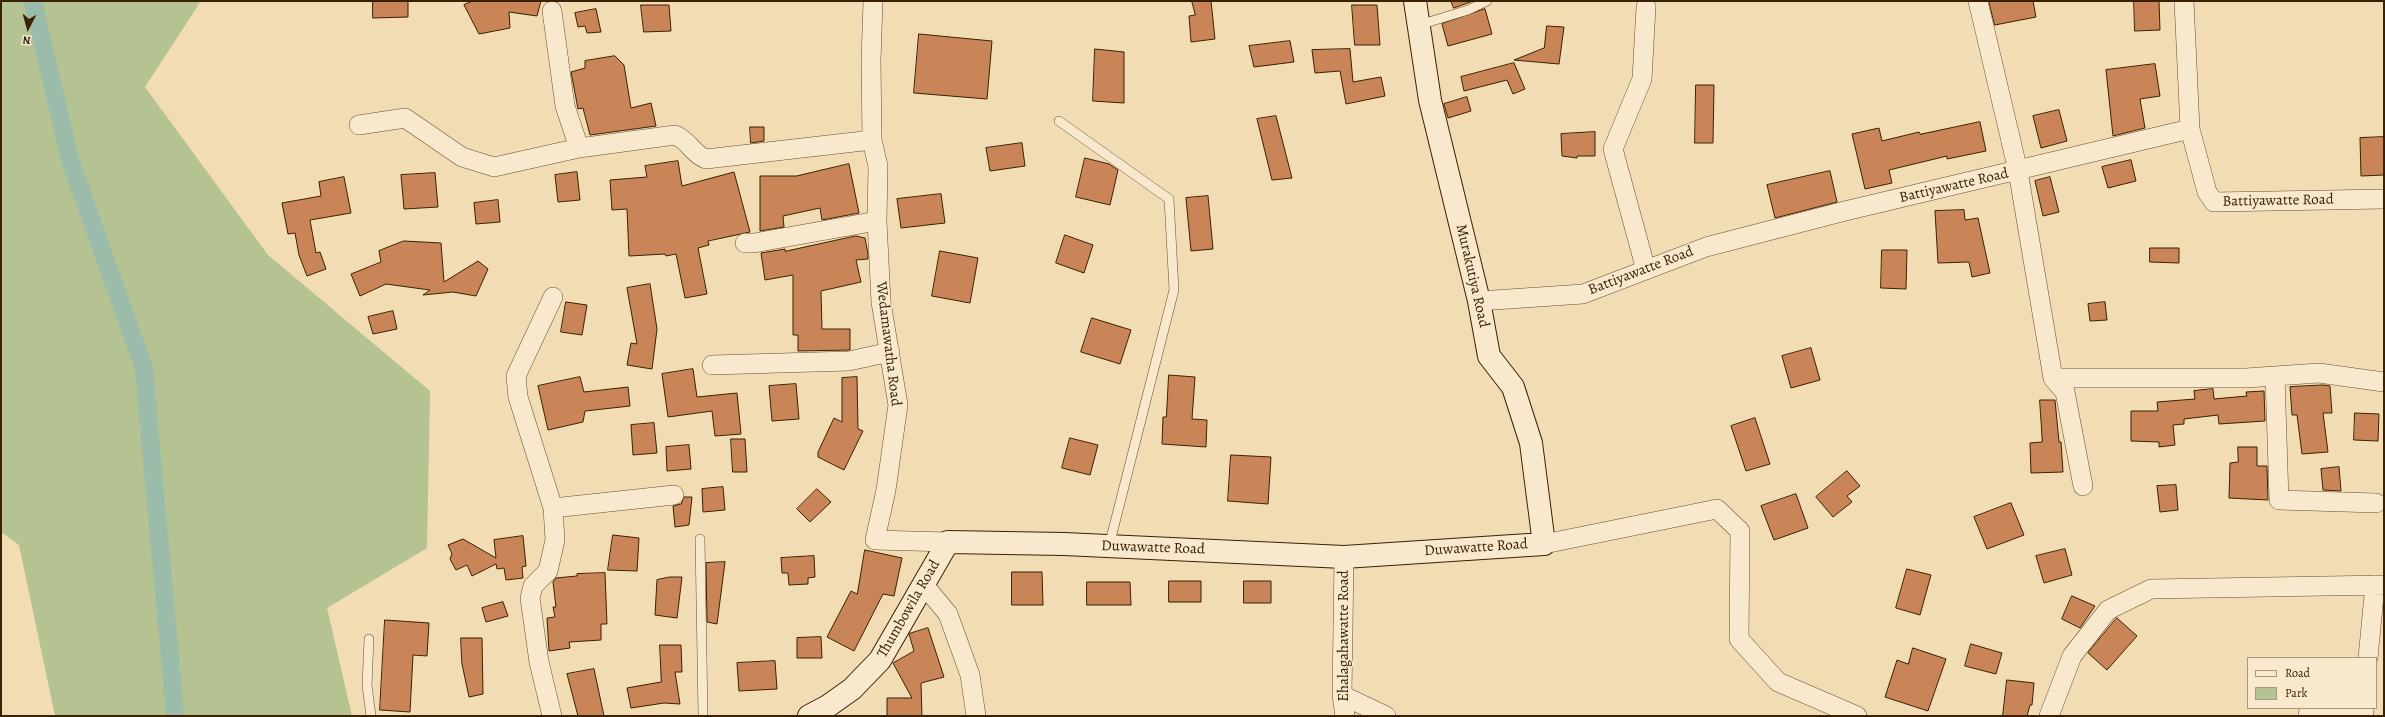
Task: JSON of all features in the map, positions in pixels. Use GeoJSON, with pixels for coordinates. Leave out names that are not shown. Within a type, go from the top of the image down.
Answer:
{"type":"FeatureCollection","features":[{"type":"Feature","properties":{"kind":"street","name":"Wedamawatha Road"},"geometry":{"type":"LineString","coordinates":[[873,1],[871,61],[872,140],[878,166],[877,221],[881,302],[898,405],[886,490],[876,540],[948,542]]}},
{"type":"Feature","properties":{"kind":"street","name":"Murakutiya Road"},"geometry":{"type":"LineString","coordinates":[[1416,1],[1430,100],[1479,301],[1489,356],[1514,387],[1531,443],[1544,544]]}},
{"type":"Feature","properties":{"kind":"street"},"geometry":{"type":"LineString","coordinates":[[1978,1],[2018,171],[2053,378],[2065,392],[2083,486]]}},
{"type":"Feature","properties":{"kind":"street"},"geometry":{"type":"LineString","coordinates":[[2184,1],[2190,129]]}},
{"type":"Feature","properties":{"kind":"street"},"geometry":{"type":"LineString","coordinates":[[1646,7],[1642,79],[1613,149],[1646,270]]}},
{"type":"Feature","properties":{"kind":"street"},"geometry":{"type":"LineString","coordinates":[[552,11],[566,106],[579,148]]}},
{"type":"Feature","properties":{"kind":"street"},"geometry":{"type":"LineString","coordinates":[[359,125],[405,118],[462,157],[494,168],[579,148],[675,134],[684,138],[696,155],[706,159],[872,140]]}},
{"type":"Feature","properties":{"kind":"street","name":"Battiyawatte Road"},"geometry":{"type":"LineString","coordinates":[[1479,301],[1583,294],[1706,247],[1845,211],[2190,129],[2206,192],[2214,202],[2384,200]]}},
{"type":"Feature","properties":{"kind":"street"},"geometry":{"type":"LineString","coordinates":[[745,243],[754,243],[877,221]]}},
{"type":"Feature","properties":{"kind":"street"},"geometry":{"type":"LineString","coordinates":[[552,716],[539,662],[530,598],[533,586],[548,571],[555,540],[553,508],[518,397],[516,376],[553,297]]}},
{"type":"Feature","properties":{"kind":"street"},"geometry":{"type":"LineString","coordinates":[[712,365],[849,361],[890,352]]}},
{"type":"Feature","properties":{"kind":"street"},"geometry":{"type":"LineString","coordinates":[[2053,378],[2246,378],[2319,372],[2384,382]]}},
{"type":"Feature","properties":{"kind":"street"},"geometry":{"type":"LineString","coordinates":[[2275,376],[2279,500],[2376,503]]}},
{"type":"Feature","properties":{"kind":"street"},"geometry":{"type":"LineString","coordinates":[[553,508],[674,495]]}},
{"type":"Feature","properties":{"kind":"street","name":"Duwawatte Road"},"geometry":{"type":"LineString","coordinates":[[948,542],[1109,546],[1344,557],[1544,544],[1717,508],[1740,531],[1739,638],[1778,682],[1857,716]]}},
{"type":"Feature","properties":{"kind":"street","name":"Thumbowila Road"},"geometry":{"type":"LineString","coordinates":[[814,715],[852,689],[880,660],[948,542]]}},
{"type":"Feature","properties":{"kind":"street","name":"Ehalagahawatte Road"},"geometry":{"type":"LineString","coordinates":[[1344,557],[1342,696],[1345,716]]}},
{"type":"Feature","properties":{"kind":"street"},"geometry":{"type":"LineString","coordinates":[[924,584],[948,614],[970,675],[976,716]]}},
{"type":"Feature","properties":{"kind":"street"},"geometry":{"type":"LineString","coordinates":[[2049,716],[2072,656],[2108,610],[2151,589],[2379,585],[2368,657]]}},
{"type":"Feature","properties":{"kind":"street"},"geometry":{"type":"LineString","coordinates":[[1342,696],[1386,716]]}},
{"type":"Feature","properties":{"kind":"street"},"geometry":{"type":"LineString","coordinates":[[2308,714],[2364,712],[2364,709]]}},
{"type":"Feature","properties":{"kind":"lane"},"geometry":{"type":"LineString","coordinates":[[1419,25],[1468,10],[1486,1]]}},
{"type":"Feature","properties":{"kind":"lane"},"geometry":{"type":"LineString","coordinates":[[1059,121],[1170,199],[1174,290],[1109,546]]}},
{"type":"Feature","properties":{"kind":"lane"},"geometry":{"type":"LineString","coordinates":[[700,539],[703,716]]}},
{"type":"Feature","properties":{"kind":"lane"},"geometry":{"type":"LineString","coordinates":[[369,639],[367,685],[371,716]]}},
{"type":"Feature","properties":{"kind":"green space"},"geometry":{"type":"Polygon","coordinates":[[[1,1],[201,1],[145,87],[268,255],[430,391],[427,548],[327,608],[352,716],[55,716],[19,545],[1,532],[1,1]]]}},
{"type":"Feature","properties":{"kind":"building"},"geometry":{"type":"Polygon","coordinates":[[[373,1],[408,1],[408,17],[373,18],[373,1]]]}},
{"type":"Feature","properties":{"kind":"building"},"geometry":{"type":"Polygon","coordinates":[[[473,1],[541,1],[537,16],[509,12],[510,28],[479,34],[464,5],[473,1]]]}},
{"type":"Feature","properties":{"kind":"building"},"geometry":{"type":"Polygon","coordinates":[[[1192,1],[1211,1],[1215,39],[1191,42],[1189,16],[1195,15],[1192,1]]]}},
{"type":"Feature","properties":{"kind":"building"},"geometry":{"type":"Polygon","coordinates":[[[1451,1],[1473,1],[1454,8],[1451,1]]]}},
{"type":"Feature","properties":{"kind":"building"},"geometry":{"type":"Polygon","coordinates":[[[1989,1],[2033,1],[2036,17],[1995,25],[1989,1]]]}},
{"type":"Feature","properties":{"kind":"building"},"geometry":{"type":"Polygon","coordinates":[[[2134,1],[2159,1],[2160,30],[2135,31],[2134,1]]]}},
{"type":"Feature","properties":{"kind":"building"},"geometry":{"type":"Polygon","coordinates":[[[641,5],[669,5],[671,31],[644,32],[641,5]]]}},
{"type":"Feature","properties":{"kind":"building"},"geometry":{"type":"Polygon","coordinates":[[[1352,5],[1377,5],[1380,45],[1355,45],[1352,5]]]}},
{"type":"Feature","properties":{"kind":"building"},"geometry":{"type":"Polygon","coordinates":[[[596,9],[601,32],[587,33],[585,26],[578,27],[575,13],[596,9]]]}},
{"type":"Feature","properties":{"kind":"building"},"geometry":{"type":"Polygon","coordinates":[[[1485,9],[1492,34],[1448,46],[1442,24],[1485,9]]]}},
{"type":"Feature","properties":{"kind":"building"},"geometry":{"type":"Polygon","coordinates":[[[1547,26],[1564,27],[1559,64],[1514,60],[1544,48],[1547,26]]]}},
{"type":"Feature","properties":{"kind":"building"},"geometry":{"type":"Polygon","coordinates":[[[919,34],[992,41],[987,99],[914,93],[919,34]]]}},
{"type":"Feature","properties":{"kind":"building"},"geometry":{"type":"Polygon","coordinates":[[[1290,41],[1294,62],[1254,67],[1249,46],[1290,41]]]}},
{"type":"Feature","properties":{"kind":"building"},"geometry":{"type":"Polygon","coordinates":[[[1095,49],[1124,52],[1124,103],[1093,101],[1095,49]]]}},
{"type":"Feature","properties":{"kind":"building"},"geometry":{"type":"Polygon","coordinates":[[[1350,49],[1353,82],[1381,77],[1385,96],[1346,104],[1340,71],[1315,73],[1312,50],[1350,49]]]}},
{"type":"Feature","properties":{"kind":"building"},"geometry":{"type":"Polygon","coordinates":[[[615,56],[624,65],[631,108],[651,103],[656,126],[590,135],[583,108],[578,109],[571,72],[585,68],[585,61],[615,56]]]}},
{"type":"Feature","properties":{"kind":"building"},"geometry":{"type":"Polygon","coordinates":[[[1514,63],[1525,89],[1513,94],[1507,80],[1464,91],[1461,77],[1514,63]]]}},
{"type":"Feature","properties":{"kind":"building"},"geometry":{"type":"Polygon","coordinates":[[[2155,64],[2160,96],[2140,99],[2145,128],[2113,136],[2106,70],[2155,64]]]}},
{"type":"Feature","properties":{"kind":"building"},"geometry":{"type":"Polygon","coordinates":[[[1696,85],[1714,85],[1713,143],[1695,143],[1696,85]]]}},
{"type":"Feature","properties":{"kind":"building"},"geometry":{"type":"Polygon","coordinates":[[[1467,97],[1471,111],[1448,118],[1444,104],[1467,97]]]}},
{"type":"Feature","properties":{"kind":"building"},"geometry":{"type":"Polygon","coordinates":[[[2059,110],[2067,141],[2041,148],[2033,116],[2059,110]]]}},
{"type":"Feature","properties":{"kind":"building"},"geometry":{"type":"Polygon","coordinates":[[[1276,116],[1292,178],[1272,180],[1257,119],[1276,116]]]}},
{"type":"Feature","properties":{"kind":"building"},"geometry":{"type":"Polygon","coordinates":[[[1980,122],[1986,151],[1947,159],[1947,156],[1889,170],[1892,183],[1865,189],[1852,134],[1879,128],[1882,141],[1919,132],[1920,134],[1980,122]]]}},
{"type":"Feature","properties":{"kind":"building"},"geometry":{"type":"Polygon","coordinates":[[[750,127],[764,127],[764,141],[751,143],[750,127]]]}},
{"type":"Feature","properties":{"kind":"building"},"geometry":{"type":"Polygon","coordinates":[[[1595,132],[1595,156],[1577,156],[1577,158],[1562,156],[1561,134],[1595,132]]]}},
{"type":"Feature","properties":{"kind":"building"},"geometry":{"type":"Polygon","coordinates":[[[2384,137],[2384,175],[2361,176],[2360,138],[2384,137]]]}},
{"type":"Feature","properties":{"kind":"building"},"geometry":{"type":"Polygon","coordinates":[[[1022,143],[1025,166],[990,171],[986,148],[1022,143]]]}},
{"type":"Feature","properties":{"kind":"building"},"geometry":{"type":"Polygon","coordinates":[[[1085,158],[1109,164],[1118,170],[1110,205],[1076,197],[1085,158]]]}},
{"type":"Feature","properties":{"kind":"building"},"geometry":{"type":"Polygon","coordinates":[[[2131,160],[2136,181],[2108,188],[2102,167],[2131,160]]]}},
{"type":"Feature","properties":{"kind":"building"},"geometry":{"type":"Polygon","coordinates":[[[678,161],[682,186],[734,172],[750,232],[708,241],[709,245],[698,248],[707,294],[685,298],[676,254],[666,256],[665,254],[629,256],[627,209],[612,210],[610,180],[647,177],[645,166],[678,161]]]}},
{"type":"Feature","properties":{"kind":"building"},"geometry":{"type":"Polygon","coordinates":[[[849,164],[859,213],[822,220],[820,208],[783,216],[784,227],[760,231],[760,176],[796,176],[849,164]]]}},
{"type":"Feature","properties":{"kind":"building"},"geometry":{"type":"Polygon","coordinates":[[[1830,171],[1837,202],[1775,218],[1767,185],[1830,171]]]}},
{"type":"Feature","properties":{"kind":"building"},"geometry":{"type":"Polygon","coordinates":[[[577,172],[580,200],[558,202],[555,175],[577,172]]]}},
{"type":"Feature","properties":{"kind":"building"},"geometry":{"type":"Polygon","coordinates":[[[435,173],[438,207],[404,209],[401,175],[435,173]]]}},
{"type":"Feature","properties":{"kind":"building"},"geometry":{"type":"Polygon","coordinates":[[[344,177],[351,213],[310,220],[316,253],[320,252],[326,269],[307,276],[299,255],[295,233],[288,234],[282,203],[321,196],[319,182],[344,177]]]}},
{"type":"Feature","properties":{"kind":"building"},"geometry":{"type":"Polygon","coordinates":[[[2050,177],[2059,212],[2043,216],[2035,181],[2050,177]]]}},
{"type":"Feature","properties":{"kind":"building"},"geometry":{"type":"Polygon","coordinates":[[[941,194],[945,223],[901,228],[897,199],[941,194]]]}},
{"type":"Feature","properties":{"kind":"building"},"geometry":{"type":"Polygon","coordinates":[[[1208,196],[1213,249],[1191,251],[1186,198],[1208,196]]]}},
{"type":"Feature","properties":{"kind":"building"},"geometry":{"type":"Polygon","coordinates":[[[498,200],[500,222],[476,224],[474,203],[498,200]]]}},
{"type":"Feature","properties":{"kind":"building"},"geometry":{"type":"Polygon","coordinates":[[[1964,210],[1965,220],[1978,218],[1990,273],[1972,277],[1969,262],[1938,263],[1935,211],[1964,210]]]}},
{"type":"Feature","properties":{"kind":"building"},"geometry":{"type":"Polygon","coordinates":[[[1065,235],[1093,245],[1084,273],[1056,263],[1065,235]]]}},
{"type":"Feature","properties":{"kind":"building"},"geometry":{"type":"Polygon","coordinates":[[[856,236],[865,238],[868,254],[868,259],[856,260],[861,282],[821,291],[822,329],[850,329],[850,350],[798,351],[798,335],[793,335],[793,275],[765,280],[761,253],[785,249],[785,251],[856,236]]]}},
{"type":"Feature","properties":{"kind":"building"},"geometry":{"type":"Polygon","coordinates":[[[404,241],[441,243],[444,282],[478,261],[488,269],[476,296],[453,292],[423,295],[430,290],[386,284],[360,296],[351,274],[381,262],[379,251],[404,241]]]}},
{"type":"Feature","properties":{"kind":"building"},"geometry":{"type":"Polygon","coordinates":[[[2150,248],[2179,248],[2179,263],[2150,262],[2150,248]]]}},
{"type":"Feature","properties":{"kind":"building"},"geometry":{"type":"Polygon","coordinates":[[[1882,250],[1907,250],[1906,289],[1881,288],[1882,250]]]}},
{"type":"Feature","properties":{"kind":"building"},"geometry":{"type":"Polygon","coordinates":[[[940,251],[978,258],[970,303],[932,296],[940,251]]]}},
{"type":"Feature","properties":{"kind":"building"},"geometry":{"type":"Polygon","coordinates":[[[650,284],[657,329],[652,369],[627,365],[631,343],[637,344],[627,288],[650,284]]]}},
{"type":"Feature","properties":{"kind":"building"},"geometry":{"type":"Polygon","coordinates":[[[566,302],[587,305],[582,335],[561,332],[566,302]]]}},
{"type":"Feature","properties":{"kind":"building"},"geometry":{"type":"Polygon","coordinates":[[[2105,302],[2107,320],[2090,321],[2088,304],[2105,302]]]}},
{"type":"Feature","properties":{"kind":"building"},"geometry":{"type":"Polygon","coordinates":[[[393,311],[397,329],[373,334],[368,317],[393,311]]]}},
{"type":"Feature","properties":{"kind":"building"},"geometry":{"type":"Polygon","coordinates":[[[1092,318],[1131,330],[1120,364],[1081,352],[1092,318]]]}},
{"type":"Feature","properties":{"kind":"building"},"geometry":{"type":"Polygon","coordinates":[[[1811,348],[1820,380],[1791,388],[1782,356],[1811,348]]]}},
{"type":"Feature","properties":{"kind":"building"},"geometry":{"type":"Polygon","coordinates":[[[693,369],[697,397],[737,393],[741,434],[715,436],[712,411],[668,417],[662,374],[693,369]]]}},
{"type":"Feature","properties":{"kind":"building"},"geometry":{"type":"Polygon","coordinates":[[[1169,375],[1195,377],[1192,419],[1207,420],[1206,447],[1162,444],[1163,417],[1166,417],[1169,375]]]}},
{"type":"Feature","properties":{"kind":"building"},"geometry":{"type":"Polygon","coordinates":[[[580,377],[584,392],[628,387],[630,406],[585,411],[583,422],[548,430],[538,386],[580,377]]]}},
{"type":"Feature","properties":{"kind":"building"},"geometry":{"type":"Polygon","coordinates":[[[857,377],[858,429],[863,431],[844,470],[818,457],[818,452],[834,418],[842,422],[842,378],[857,377]]]}},
{"type":"Feature","properties":{"kind":"building"},"geometry":{"type":"Polygon","coordinates":[[[796,384],[799,419],[772,421],[769,386],[796,384]]]}},
{"type":"Feature","properties":{"kind":"building"},"geometry":{"type":"Polygon","coordinates":[[[2330,386],[2332,413],[2323,413],[2328,452],[2302,454],[2297,415],[2292,415],[2290,387],[2330,386]]]}},
{"type":"Feature","properties":{"kind":"building"},"geometry":{"type":"Polygon","coordinates":[[[2213,389],[2214,399],[2247,396],[2246,392],[2264,391],[2265,421],[2219,424],[2218,415],[2184,419],[2184,424],[2173,425],[2175,445],[2159,447],[2159,442],[2131,441],[2131,411],[2158,411],[2157,402],[2195,399],[2194,391],[2213,389]]]}},
{"type":"Feature","properties":{"kind":"building"},"geometry":{"type":"Polygon","coordinates":[[[2040,400],[2055,400],[2059,442],[2061,442],[2063,472],[2031,473],[2030,443],[2042,442],[2040,400]]]}},
{"type":"Feature","properties":{"kind":"building"},"geometry":{"type":"Polygon","coordinates":[[[2355,413],[2379,414],[2378,441],[2354,440],[2355,413]]]}},
{"type":"Feature","properties":{"kind":"building"},"geometry":{"type":"Polygon","coordinates":[[[1755,418],[1770,464],[1746,471],[1731,426],[1755,418]]]}},
{"type":"Feature","properties":{"kind":"building"},"geometry":{"type":"Polygon","coordinates":[[[654,423],[657,453],[633,455],[631,425],[654,423]]]}},
{"type":"Feature","properties":{"kind":"building"},"geometry":{"type":"Polygon","coordinates":[[[1070,438],[1098,445],[1090,475],[1062,468],[1070,438]]]}},
{"type":"Feature","properties":{"kind":"building"},"geometry":{"type":"Polygon","coordinates":[[[731,439],[745,439],[747,472],[733,472],[731,439]]]}},
{"type":"Feature","properties":{"kind":"building"},"geometry":{"type":"Polygon","coordinates":[[[689,445],[691,469],[667,471],[666,447],[689,445]]]}},
{"type":"Feature","properties":{"kind":"building"},"geometry":{"type":"Polygon","coordinates":[[[2238,447],[2257,447],[2257,466],[2267,466],[2268,500],[2229,498],[2230,463],[2238,462],[2238,447]]]}},
{"type":"Feature","properties":{"kind":"building"},"geometry":{"type":"Polygon","coordinates":[[[1231,455],[1271,457],[1268,504],[1228,501],[1231,455]]]}},
{"type":"Feature","properties":{"kind":"building"},"geometry":{"type":"Polygon","coordinates":[[[2339,467],[2341,491],[2323,490],[2321,469],[2339,467]]]}},
{"type":"Feature","properties":{"kind":"building"},"geometry":{"type":"Polygon","coordinates":[[[1847,471],[1860,486],[1847,496],[1852,502],[1833,517],[1816,497],[1847,471]]]}},
{"type":"Feature","properties":{"kind":"building"},"geometry":{"type":"Polygon","coordinates":[[[2176,485],[2178,510],[2160,512],[2157,486],[2176,485]]]}},
{"type":"Feature","properties":{"kind":"building"},"geometry":{"type":"Polygon","coordinates":[[[723,487],[725,510],[703,512],[702,489],[723,487]]]}},
{"type":"Feature","properties":{"kind":"building"},"geometry":{"type":"Polygon","coordinates":[[[817,489],[831,502],[810,522],[797,509],[817,489]]]}},
{"type":"Feature","properties":{"kind":"building"},"geometry":{"type":"Polygon","coordinates":[[[1796,494],[1808,528],[1774,540],[1761,506],[1796,494]]]}},
{"type":"Feature","properties":{"kind":"building"},"geometry":{"type":"Polygon","coordinates":[[[684,497],[692,497],[689,525],[675,527],[673,506],[681,504],[684,497]]]}},
{"type":"Feature","properties":{"kind":"building"},"geometry":{"type":"Polygon","coordinates":[[[2011,503],[2024,535],[1987,549],[1974,517],[2011,503]]]}},
{"type":"Feature","properties":{"kind":"building"},"geometry":{"type":"Polygon","coordinates":[[[613,535],[639,538],[637,571],[608,570],[613,535]]]}},
{"type":"Feature","properties":{"kind":"building"},"geometry":{"type":"Polygon","coordinates":[[[523,536],[526,566],[522,567],[523,578],[506,580],[504,568],[497,569],[496,564],[472,576],[467,565],[456,570],[450,559],[452,554],[448,545],[463,539],[496,558],[494,540],[523,536]]]}},
{"type":"Feature","properties":{"kind":"building"},"geometry":{"type":"Polygon","coordinates":[[[2065,549],[2072,575],[2044,583],[2036,556],[2065,549]]]}},
{"type":"Feature","properties":{"kind":"building"},"geometry":{"type":"Polygon","coordinates":[[[865,550],[902,558],[894,596],[883,594],[854,651],[827,637],[851,591],[857,594],[865,550]]]}},
{"type":"Feature","properties":{"kind":"building"},"geometry":{"type":"Polygon","coordinates":[[[814,556],[815,577],[808,578],[808,584],[789,585],[788,573],[782,573],[781,558],[814,556]]]}},
{"type":"Feature","properties":{"kind":"building"},"geometry":{"type":"Polygon","coordinates":[[[725,562],[717,624],[707,622],[706,563],[725,562]]]}},
{"type":"Feature","properties":{"kind":"building"},"geometry":{"type":"Polygon","coordinates":[[[1907,569],[1931,575],[1920,615],[1896,608],[1907,569]]]}},
{"type":"Feature","properties":{"kind":"building"},"geometry":{"type":"Polygon","coordinates":[[[1012,572],[1042,572],[1043,605],[1012,605],[1012,572]]]}},
{"type":"Feature","properties":{"kind":"building"},"geometry":{"type":"Polygon","coordinates":[[[605,573],[607,624],[601,624],[601,640],[569,642],[570,648],[549,651],[547,618],[555,617],[553,607],[556,607],[553,582],[556,578],[577,576],[577,574],[605,573]]]}},
{"type":"Feature","properties":{"kind":"building"},"geometry":{"type":"Polygon","coordinates":[[[670,577],[682,577],[677,618],[655,615],[657,580],[670,577]]]}},
{"type":"Feature","properties":{"kind":"building"},"geometry":{"type":"Polygon","coordinates":[[[1169,581],[1201,581],[1201,602],[1169,602],[1169,581]]]}},
{"type":"Feature","properties":{"kind":"building"},"geometry":{"type":"Polygon","coordinates":[[[1244,581],[1271,581],[1271,603],[1244,603],[1244,581]]]}},
{"type":"Feature","properties":{"kind":"building"},"geometry":{"type":"Polygon","coordinates":[[[1087,582],[1130,582],[1131,605],[1087,605],[1087,582]]]}},
{"type":"Feature","properties":{"kind":"building"},"geometry":{"type":"Polygon","coordinates":[[[2072,596],[2095,606],[2080,628],[2062,619],[2072,596]]]}},
{"type":"Feature","properties":{"kind":"building"},"geometry":{"type":"Polygon","coordinates":[[[503,602],[508,616],[486,622],[482,608],[503,602]]]}},
{"type":"Feature","properties":{"kind":"building"},"geometry":{"type":"Polygon","coordinates":[[[2117,618],[2137,636],[2107,670],[2088,653],[2117,618]]]}},
{"type":"Feature","properties":{"kind":"building"},"geometry":{"type":"Polygon","coordinates":[[[385,620],[429,623],[427,656],[413,655],[410,712],[380,710],[385,620]]]}},
{"type":"Feature","properties":{"kind":"building"},"geometry":{"type":"Polygon","coordinates":[[[928,628],[944,677],[921,683],[922,716],[887,716],[887,698],[912,698],[893,663],[914,651],[909,634],[928,628]]]}},
{"type":"Feature","properties":{"kind":"building"},"geometry":{"type":"Polygon","coordinates":[[[821,637],[822,658],[797,658],[797,638],[821,637]]]}},
{"type":"Feature","properties":{"kind":"building"},"geometry":{"type":"Polygon","coordinates":[[[461,638],[482,638],[483,694],[469,697],[462,664],[461,638]]]}},
{"type":"Feature","properties":{"kind":"building"},"geometry":{"type":"Polygon","coordinates":[[[1971,644],[2002,653],[1996,674],[1965,666],[1971,644]]]}},
{"type":"Feature","properties":{"kind":"building"},"geometry":{"type":"Polygon","coordinates":[[[660,645],[681,645],[682,672],[675,672],[680,704],[664,703],[631,708],[627,688],[661,682],[660,645]]]}},
{"type":"Feature","properties":{"kind":"building"},"geometry":{"type":"Polygon","coordinates":[[[1913,648],[1946,659],[1928,711],[1885,697],[1897,660],[1908,664],[1913,648]]]}},
{"type":"Feature","properties":{"kind":"building"},"geometry":{"type":"Polygon","coordinates":[[[775,661],[777,689],[739,691],[737,663],[775,661]]]}},
{"type":"Feature","properties":{"kind":"building"},"geometry":{"type":"Polygon","coordinates":[[[594,669],[604,716],[578,716],[567,674],[594,669]]]}},
{"type":"Feature","properties":{"kind":"building"},"geometry":{"type":"Polygon","coordinates":[[[2007,680],[2034,683],[2032,705],[2030,705],[2027,716],[2003,716],[2007,680]]]}},
{"type":"Feature","properties":{"kind":"waterway"},"geometry":{"type":"LineString","coordinates":[[33,1],[70,160],[144,368],[175,716]]}}]}
